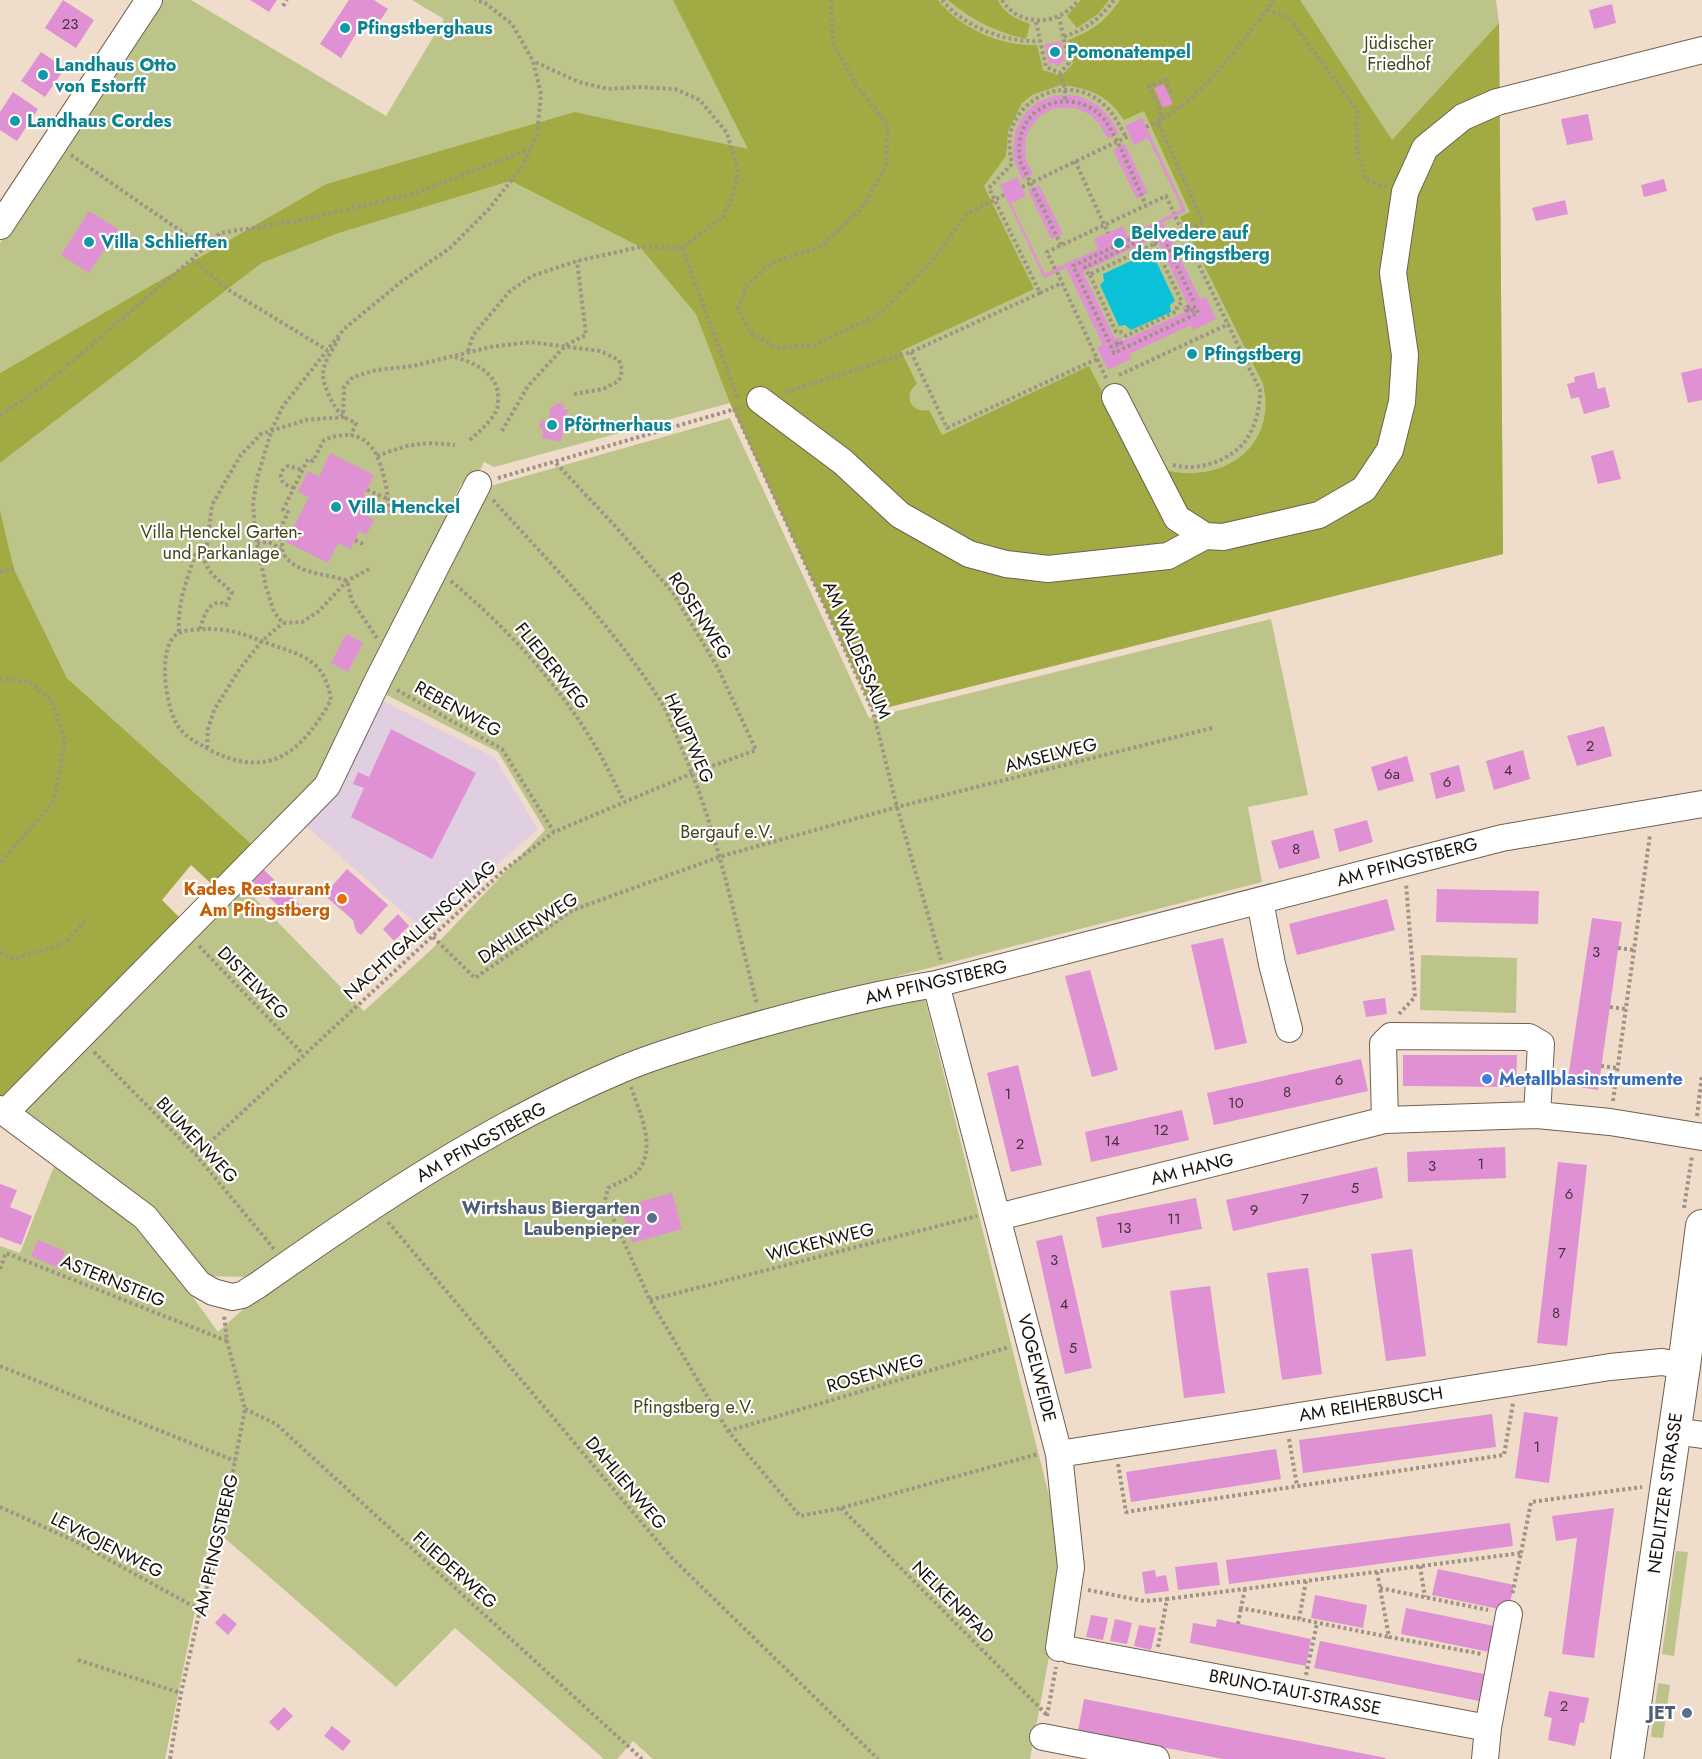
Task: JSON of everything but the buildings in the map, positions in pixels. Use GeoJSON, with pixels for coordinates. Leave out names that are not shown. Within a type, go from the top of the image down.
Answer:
{"type":"FeatureCollection","features":[{"type":"Feature","properties":{"kind":"main road","name":"NEDLITZER STRASSE"},"geometry":{"type":"LineString","coordinates":[[1627,1759],[1688,1433],[1684,1366],[1702,1226]]}},
{"type":"Feature","properties":{"kind":"street"},"geometry":{"type":"LineString","coordinates":[[0,226],[149,0]]}},
{"type":"Feature","properties":{"kind":"street"},"geometry":{"type":"LineString","coordinates":[[1116,397],[1177,518],[1205,536],[1223,537],[1319,515],[1364,489],[1390,450],[1402,402],[1405,355],[1393,273],[1405,192],[1425,148],[1463,117],[1497,102],[1702,50]]}},
{"type":"Feature","properties":{"kind":"street"},"geometry":{"type":"LineString","coordinates":[[750,404],[843,462],[900,515],[969,554],[1006,564],[1048,569],[1168,556],[1205,536]]}},
{"type":"Feature","properties":{"kind":"street"},"geometry":{"type":"LineString","coordinates":[[225,1297],[199,1284],[145,1217],[3,1111],[81,1038],[327,786],[478,484]]}},
{"type":"Feature","properties":{"kind":"street","name":"AM PFINGSTBERG"},"geometry":{"type":"LineString","coordinates":[[225,1297],[232,1298],[242,1295],[375,1205],[472,1144],[536,1110],[625,1068],[657,1056],[762,1024],[894,991],[942,983],[1502,838],[1702,804]]}},
{"type":"Feature","properties":{"kind":"street"},"geometry":{"type":"LineString","coordinates":[[1260,901],[1272,964],[1289,1029]]}},
{"type":"Feature","properties":{"kind":"street","name":"VOGELWEIDE"},"geometry":{"type":"LineString","coordinates":[[942,983],[998,1217],[1059,1454],[1071,1568],[1065,1649]]}},
{"type":"Feature","properties":{"kind":"street"},"geometry":{"type":"LineString","coordinates":[[1385,1120],[1383,1044],[1391,1036],[1529,1036],[1541,1044],[1537,1114]]}},
{"type":"Feature","properties":{"kind":"street","name":"AM HANG"},"geometry":{"type":"LineString","coordinates":[[998,1217],[1385,1120],[1537,1114],[1610,1122],[1702,1137]]}},
{"type":"Feature","properties":{"kind":"street","name":"AM REIHERBUSCH"},"geometry":{"type":"LineString","coordinates":[[1059,1454],[1610,1367],[1662,1362],[1684,1366]]}},
{"type":"Feature","properties":{"kind":"street"},"geometry":{"type":"LineString","coordinates":[[1485,1759],[1488,1728],[1509,1614]]}},
{"type":"Feature","properties":{"kind":"street","name":"BRUNO-TAUT-STRASSE"},"geometry":{"type":"LineString","coordinates":[[1065,1649],[1488,1728]]}},
{"type":"Feature","properties":{"kind":"street"},"geometry":{"type":"LineString","coordinates":[[1045,1726],[1156,1759]]}},
{"type":"Feature","properties":{"kind":"path"},"geometry":{"type":"LineString","coordinates":[[283,6],[287,0]]}},
{"type":"Feature","properties":{"kind":"path"},"geometry":{"type":"LineString","coordinates":[[283,623],[274,612],[257,543],[253,503],[258,475],[283,406],[344,329],[401,282],[450,248],[488,210],[522,167],[537,135],[541,94],[533,60],[512,24],[485,3],[475,0]]}},
{"type":"Feature","properties":{"kind":"path"},"geometry":{"type":"LineString","coordinates":[[831,0],[833,44],[857,86],[888,125],[886,166],[862,208],[822,246],[771,263],[747,285],[738,309],[751,333],[777,348],[814,345],[877,316],[931,262],[968,213],[1004,195]]}},
{"type":"Feature","properties":{"kind":"path"},"geometry":{"type":"LineString","coordinates":[[942,0],[969,22],[999,36],[1023,42],[1040,40]]}},
{"type":"Feature","properties":{"kind":"path"},"geometry":{"type":"LineString","coordinates":[[1002,0],[1012,12],[1036,22],[1059,17],[1078,0]]}},
{"type":"Feature","properties":{"kind":"path"},"geometry":{"type":"LineString","coordinates":[[1064,37],[1079,31],[1101,17],[1114,0]]}},
{"type":"Feature","properties":{"kind":"path"},"geometry":{"type":"LineString","coordinates":[[1146,127],[1158,122],[1205,88],[1273,0]]}},
{"type":"Feature","properties":{"kind":"path"},"geometry":{"type":"LineString","coordinates":[[1267,10],[1289,18],[1357,110],[1357,151],[1366,180],[1405,192]]}},
{"type":"Feature","properties":{"kind":"path"},"geometry":{"type":"LineString","coordinates":[[1059,17],[1069,63],[1060,73]]}},
{"type":"Feature","properties":{"kind":"path"},"geometry":{"type":"LineString","coordinates":[[1036,22],[1046,67],[1060,73]]}},
{"type":"Feature","properties":{"kind":"path"},"geometry":{"type":"LineString","coordinates":[[468,351],[473,335],[510,291],[532,276],[577,261],[640,247],[682,248],[723,217],[734,194],[738,171],[728,133],[700,100],[675,89],[638,87],[608,89],[579,82],[533,60]]}},
{"type":"Feature","properties":{"kind":"path"},"geometry":{"type":"LineString","coordinates":[[1060,73],[1065,90],[1065,101]]}},
{"type":"Feature","properties":{"kind":"path"},"geometry":{"type":"LineString","coordinates":[[1171,92],[1166,80],[1149,86],[1161,112],[1158,122],[1203,222],[1183,231]]}},
{"type":"Feature","properties":{"kind":"path"},"geometry":{"type":"LineString","coordinates":[[1022,187],[1127,136],[1115,117],[1100,101],[1079,91],[1051,91],[1035,98],[1016,119],[1009,148],[1012,164],[989,188],[1040,293]]}},
{"type":"Feature","properties":{"kind":"path"},"geometry":{"type":"LineString","coordinates":[[1061,245],[1020,161],[1018,149],[1024,126],[1042,107],[1055,102],[1077,102],[1094,110],[1106,121],[1146,205]]}},
{"type":"Feature","properties":{"kind":"path"},"geometry":{"type":"LineString","coordinates":[[0,415],[42,387],[220,233],[296,221],[413,194],[531,149]]}},
{"type":"Feature","properties":{"kind":"path"},"geometry":{"type":"LineString","coordinates":[[70,154],[205,246]]}},
{"type":"Feature","properties":{"kind":"path"},"geometry":{"type":"LineString","coordinates":[[1075,161],[1108,233]]}},
{"type":"Feature","properties":{"kind":"path"},"geometry":{"type":"LineString","coordinates":[[1142,452],[1158,461],[1181,467],[1206,466],[1230,455],[1246,440],[1260,404],[1260,390],[1229,324],[1166,196],[1047,252],[1107,381],[1229,324]]}},
{"type":"Feature","properties":{"kind":"path"},"geometry":{"type":"LineString","coordinates":[[1146,338],[1198,313],[1158,226],[1072,266],[1110,344],[1116,344],[1118,340],[1121,342],[1120,346],[1111,347],[1114,353],[1187,318]]}},
{"type":"Feature","properties":{"kind":"path"},"geometry":{"type":"LineString","coordinates":[[1152,236],[1182,302],[1177,307],[1178,311],[1126,336],[1121,332],[1116,332],[1090,275],[1085,267],[1152,236]]}},
{"type":"Feature","properties":{"kind":"path"},"geometry":{"type":"LineString","coordinates":[[1090,275],[1120,258],[1154,244]]}},
{"type":"Feature","properties":{"kind":"path"},"geometry":{"type":"LineString","coordinates":[[682,248],[750,404]]}},
{"type":"Feature","properties":{"kind":"path"},"geometry":{"type":"LineString","coordinates":[[192,259],[227,289],[327,350]]}},
{"type":"Feature","properties":{"kind":"path"},"geometry":{"type":"LineString","coordinates":[[502,431],[528,386],[566,345],[586,335],[577,261]]}},
{"type":"Feature","properties":{"kind":"path"},"geometry":{"type":"LineString","coordinates":[[478,484],[734,409],[911,352],[1062,283]]}},
{"type":"Feature","properties":{"kind":"path"},"geometry":{"type":"LineString","coordinates":[[343,417],[327,391],[323,374],[326,362],[344,329]]}},
{"type":"Feature","properties":{"kind":"path"},"geometry":{"type":"LineString","coordinates":[[343,417],[344,387],[352,377],[376,370],[413,366],[468,351],[530,342],[600,351],[619,360],[622,370],[619,381],[603,389],[574,394]]}},
{"type":"Feature","properties":{"kind":"path"},"geometry":{"type":"LineString","coordinates":[[911,352],[947,428],[1097,358]]}},
{"type":"Feature","properties":{"kind":"path"},"geometry":{"type":"LineString","coordinates":[[454,356],[480,366],[492,378],[499,391],[497,411],[490,422],[469,441]]}},
{"type":"Feature","properties":{"kind":"path","name":"AM WALDESSAUM"},"geometry":{"type":"LineString","coordinates":[[734,409],[873,711],[942,983]]}},
{"type":"Feature","properties":{"kind":"path"},"geometry":{"type":"LineString","coordinates":[[200,629],[207,610],[213,604],[220,602],[226,605],[232,592],[206,568],[203,558],[209,537],[209,513],[218,492],[240,456],[261,434],[306,420],[343,417],[356,423],[351,436]]}},
{"type":"Feature","properties":{"kind":"path"},"geometry":{"type":"LineString","coordinates":[[281,549],[283,544],[278,534],[288,512],[283,510],[308,459],[313,461],[324,440],[342,434],[365,441],[377,456],[384,470],[390,511]]}},
{"type":"Feature","properties":{"kind":"path"},"geometry":{"type":"LineString","coordinates":[[377,456],[409,444],[432,442],[455,445]]}},
{"type":"Feature","properties":{"kind":"path","name":"ROSENWEG"},"geometry":{"type":"LineString","coordinates":[[554,461],[616,527],[673,593],[718,668],[756,750],[693,773]]}},
{"type":"Feature","properties":{"kind":"path"},"geometry":{"type":"LineString","coordinates":[[294,488],[283,482],[282,471],[288,466],[303,470]]}},
{"type":"Feature","properties":{"kind":"path","name":"HAUPTWEG"},"geometry":{"type":"LineString","coordinates":[[478,484],[569,582],[619,644],[661,702],[693,773],[719,857],[762,1024]]}},
{"type":"Feature","properties":{"kind":"path"},"geometry":{"type":"LineString","coordinates":[[367,490],[388,499]]}},
{"type":"Feature","properties":{"kind":"path"},"geometry":{"type":"LineString","coordinates":[[355,540],[363,544]]}},
{"type":"Feature","properties":{"kind":"path"},"geometry":{"type":"LineString","coordinates":[[257,543],[268,542],[281,549],[284,556],[294,565],[305,570],[346,581]]}},
{"type":"Feature","properties":{"kind":"path"},"geometry":{"type":"LineString","coordinates":[[179,632],[180,599],[196,552],[204,550]]}},
{"type":"Feature","properties":{"kind":"path","name":"FLIEDERWEG"},"geometry":{"type":"LineString","coordinates":[[435,567],[478,603],[519,643],[558,690],[595,744],[624,801]]}},
{"type":"Feature","properties":{"kind":"path"},"geometry":{"type":"LineString","coordinates":[[0,572],[14,569]]}},
{"type":"Feature","properties":{"kind":"path"},"geometry":{"type":"LineString","coordinates":[[207,748],[208,729],[214,710],[241,667],[262,641],[283,623],[302,622],[319,611],[346,581],[369,569]]}},
{"type":"Feature","properties":{"kind":"path"},"geometry":{"type":"LineString","coordinates":[[346,581],[352,601],[380,643]]}},
{"type":"Feature","properties":{"kind":"path"},"geometry":{"type":"LineString","coordinates":[[222,629],[248,634],[304,657],[318,668],[326,679],[331,700],[318,724],[300,744],[268,762],[241,762],[207,748],[180,729],[170,707],[165,678],[167,654],[172,638],[179,632],[222,629]]}},
{"type":"Feature","properties":{"kind":"path"},"geometry":{"type":"LineString","coordinates":[[0,679],[28,681],[52,701],[65,741],[54,801],[0,864]]}},
{"type":"Feature","properties":{"kind":"path","name":"REBENWEG"},"geometry":{"type":"LineString","coordinates":[[378,680],[501,749],[555,832]]}},
{"type":"Feature","properties":{"kind":"path","name":"AMSELWEG"},"geometry":{"type":"LineString","coordinates":[[719,857],[897,807],[1212,728]]}},
{"type":"Feature","properties":{"kind":"path","name":"NACHTIGALLENSCHLAG"},"geometry":{"type":"LineString","coordinates":[[196,1155],[504,870],[555,832],[693,773]]}},
{"type":"Feature","properties":{"kind":"path"},"geometry":{"type":"LineString","coordinates":[[1610,1122],[1653,812]]}},
{"type":"Feature","properties":{"kind":"path","name":"DAHLIENWEG"},"geometry":{"type":"LineString","coordinates":[[433,937],[475,978],[573,910],[719,857]]}},
{"type":"Feature","properties":{"kind":"path"},"geometry":{"type":"LineString","coordinates":[[1404,863],[1415,997]]}},
{"type":"Feature","properties":{"kind":"path"},"geometry":{"type":"LineString","coordinates":[[0,952],[14,959],[65,943],[88,918]]}},
{"type":"Feature","properties":{"kind":"path","name":"DISTELWEG"},"geometry":{"type":"LineString","coordinates":[[184,931],[303,1054]]}},
{"type":"Feature","properties":{"kind":"path"},"geometry":{"type":"LineString","coordinates":[[1618,948],[1634,950]]}},
{"type":"Feature","properties":{"kind":"path"},"geometry":{"type":"LineString","coordinates":[[1610,1007],[1626,1009]]}},
{"type":"Feature","properties":{"kind":"path","name":"BLUMENWEG"},"geometry":{"type":"LineString","coordinates":[[81,1038],[196,1155],[287,1265]]}},
{"type":"Feature","properties":{"kind":"path"},"geometry":{"type":"LineString","coordinates":[[1601,1066],[1618,1068]]}},
{"type":"Feature","properties":{"kind":"path"},"geometry":{"type":"LineString","coordinates":[[625,1068],[645,1133],[646,1145],[641,1166],[635,1174],[608,1188],[605,1200],[650,1300],[728,1431],[800,1516],[841,1508],[1042,1453],[1059,1454]]}},
{"type":"Feature","properties":{"kind":"path","name":"DAHLIENWEG"},"geometry":{"type":"LineString","coordinates":[[375,1205],[670,1556],[878,1759]]}},
{"type":"Feature","properties":{"kind":"path","name":"WICKENWEG"},"geometry":{"type":"LineString","coordinates":[[650,1300],[978,1215],[998,1217]]}},
{"type":"Feature","properties":{"kind":"path","name":"ASTERNSTEIG"},"geometry":{"type":"LineString","coordinates":[[0,1269],[6,1253],[227,1341]]}},
{"type":"Feature","properties":{"kind":"path","name":"AM PFINGSTBERG"},"geometry":{"type":"LineString","coordinates":[[170,1759],[181,1693],[200,1610],[218,1550],[245,1409],[227,1341],[224,1323],[225,1297]]}},
{"type":"Feature","properties":{"kind":"path","name":"ROSENWEG"},"geometry":{"type":"LineString","coordinates":[[728,1431],[1030,1342]]}},
{"type":"Feature","properties":{"kind":"path"},"geometry":{"type":"LineString","coordinates":[[0,1366],[235,1461]]}},
{"type":"Feature","properties":{"kind":"path"},"geometry":{"type":"LineString","coordinates":[[1115,1445],[1126,1512],[1504,1455],[1517,1382]]}},
{"type":"Feature","properties":{"kind":"path","name":"FLIEDERWEG"},"geometry":{"type":"LineString","coordinates":[[245,1409],[276,1424],[642,1759]]}},
{"type":"Feature","properties":{"kind":"path"},"geometry":{"type":"LineString","coordinates":[[1286,1417],[1297,1486]]}},
{"type":"Feature","properties":{"kind":"path"},"geometry":{"type":"LineString","coordinates":[[1380,1588],[1509,1614],[1531,1502],[1643,1487]]}},
{"type":"Feature","properties":{"kind":"path","name":"LEVKOJENWEG"},"geometry":{"type":"LineString","coordinates":[[0,1507],[75,1541],[200,1610]]}},
{"type":"Feature","properties":{"kind":"path","name":"NELKENPFAD"},"geometry":{"type":"LineString","coordinates":[[841,1508],[1045,1726]]}},
{"type":"Feature","properties":{"kind":"path"},"geometry":{"type":"LineString","coordinates":[[1088,1590],[1144,1601],[1521,1553]]}},
{"type":"Feature","properties":{"kind":"path"},"geometry":{"type":"LineString","coordinates":[[1420,1566],[1425,1597]]}},
{"type":"Feature","properties":{"kind":"path"},"geometry":{"type":"LineString","coordinates":[[1377,1572],[1389,1637]]}},
{"type":"Feature","properties":{"kind":"path"},"geometry":{"type":"LineString","coordinates":[[1299,1619],[1306,1581]]}},
{"type":"Feature","properties":{"kind":"path"},"geometry":{"type":"LineString","coordinates":[[1238,1624],[1245,1588]]}},
{"type":"Feature","properties":{"kind":"path"},"geometry":{"type":"LineString","coordinates":[[1154,1666],[1167,1599]]}},
{"type":"Feature","properties":{"kind":"path"},"geometry":{"type":"LineString","coordinates":[[1241,1608],[1501,1657]]}},
{"type":"Feature","properties":{"kind":"path"},"geometry":{"type":"LineString","coordinates":[[1302,1694],[1317,1623]]}},
{"type":"Feature","properties":{"kind":"path"},"geometry":{"type":"LineString","coordinates":[[1045,1726],[1065,1649]]}},
{"type":"Feature","properties":{"kind":"path"},"geometry":{"type":"LineString","coordinates":[[78,1660],[181,1693]]}},
{"type":"Feature","properties":{"kind":"shaded area"},"geometry":{"type":"Polygon","coordinates":[[[375,697],[494,757],[538,829],[423,930],[303,823],[375,697]]]}},
{"type":"Feature","properties":{"kind":"green space"},"geometry":{"type":"Polygon","coordinates":[[[160,0],[191,0],[386,116],[444,19],[412,0],[1496,0],[1499,23],[1503,554],[873,711],[730,403],[494,467],[484,462],[471,489],[461,484],[449,509],[457,513],[318,787],[257,849],[67,678],[14,569],[0,510],[0,463],[262,263],[339,233],[511,181],[640,247],[574,112],[326,184],[0,373],[0,243],[160,0]]]}},
{"type":"Feature","properties":{"kind":"green space"},"geometry":{"type":"Polygon","coordinates":[[[673,0],[938,0],[958,19],[983,34],[1010,43],[1037,45],[1043,70],[1061,76],[1073,64],[1068,40],[1098,25],[1120,0],[1300,0],[1392,140],[1499,23],[1503,554],[873,711],[730,403],[696,314],[640,247],[511,181],[339,233],[262,263],[0,463],[0,373],[326,184],[574,112],[748,149],[673,0]],[[1061,85],[1032,95],[1022,103],[1008,131],[1006,156],[984,186],[1034,289],[901,351],[917,384],[910,393],[911,403],[917,409],[929,410],[942,435],[1089,366],[1136,457],[1159,468],[1183,473],[1207,472],[1228,464],[1246,452],[1259,434],[1265,411],[1263,384],[1180,217],[1190,212],[1144,111],[1124,120],[1111,104],[1097,94],[1061,85]]]}},
{"type":"Feature","properties":{"kind":"green space"},"geometry":{"type":"Polygon","coordinates":[[[948,0],[998,0],[1007,12],[1030,24],[1026,39],[984,24],[948,0]]]}},
{"type":"Feature","properties":{"kind":"green space"},"geometry":{"type":"Polygon","coordinates":[[[1081,0],[1109,0],[1098,14],[1077,28],[1067,16],[1081,0]]]}},
{"type":"Feature","properties":{"kind":"green space","name":"Bergauf e.V."},"geometry":{"type":"Polygon","coordinates":[[[730,418],[869,718],[1271,619],[1308,795],[1248,807],[1262,882],[770,1009],[621,1060],[252,1277],[201,1276],[148,1203],[14,1110],[242,885],[364,1011],[432,949],[545,830],[498,752],[379,691],[480,489],[730,418]]]}},
{"type":"Feature","properties":{"kind":"green space"},"geometry":{"type":"Polygon","coordinates":[[[0,510],[14,569],[67,678],[257,849],[216,888],[191,865],[162,900],[183,921],[0,1102],[0,510]]]}},
{"type":"Feature","properties":{"kind":"green space"},"geometry":{"type":"Polygon","coordinates":[[[1421,955],[1517,958],[1516,1013],[1420,1010],[1421,955]]]}},
{"type":"Feature","properties":{"kind":"green space","name":"Pfingstberg e.V."},"geometry":{"type":"Polygon","coordinates":[[[925,999],[1059,1536],[1062,1587],[1030,1759],[653,1759],[633,1741],[617,1759],[604,1759],[455,1628],[396,1687],[212,1527],[165,1759],[0,1759],[0,1246],[20,1253],[55,1164],[140,1224],[218,1332],[251,1302],[475,1154],[627,1080],[764,1033],[925,999]]]}},
{"type":"Feature","properties":{"kind":"green space"},"geometry":{"type":"Polygon","coordinates":[[[1676,1551],[1688,1552],[1674,1656],[1662,1654],[1676,1551]]]}},
{"type":"Feature","properties":{"kind":"green space"},"geometry":{"type":"Polygon","coordinates":[[[1658,1683],[1670,1685],[1663,1738],[1651,1737],[1658,1683]]]}},
{"type":"Feature","properties":{"kind":"water"},"geometry":{"type":"Polygon","coordinates":[[[1144,255],[1149,259],[1155,259],[1175,301],[1170,305],[1171,312],[1131,330],[1125,325],[1119,326],[1100,285],[1104,281],[1103,274],[1144,255]]]}},
{"type":"Feature","properties":{"kind":"place","name":"Pfingstberghaus"},"geometry":{"type":"Point","coordinates":[345,28]}},
{"type":"Feature","properties":{"kind":"place","name":"Pomonatempel"},"geometry":{"type":"Point","coordinates":[1055,52]}},
{"type":"Feature","properties":{"kind":"place","name":"Landhaus Otto von Estorff"},"geometry":{"type":"Point","coordinates":[43,75]}},
{"type":"Feature","properties":{"kind":"place","name":"Landhaus Cordes"},"geometry":{"type":"Point","coordinates":[15,121]}},
{"type":"Feature","properties":{"kind":"place","name":"Villa Schlieffen"},"geometry":{"type":"Point","coordinates":[89,242]}},
{"type":"Feature","properties":{"kind":"place","name":"Belvedere auf dem Pfingstberg"},"geometry":{"type":"Point","coordinates":[1119,243]}},
{"type":"Feature","properties":{"kind":"place","name":"Pfingstberg"},"geometry":{"type":"Point","coordinates":[1192,354]}},
{"type":"Feature","properties":{"kind":"place","name":"Pförtnerhaus"},"geometry":{"type":"Point","coordinates":[552,425]}},
{"type":"Feature","properties":{"kind":"place","name":"Villa Henckel"},"geometry":{"type":"Point","coordinates":[336,507]}},
{"type":"Feature","properties":{"kind":"place","name":"Kades Restaurant Am Pfingstberg"},"geometry":{"type":"Point","coordinates":[342,899]}},
{"type":"Feature","properties":{"kind":"place","name":"Metallblasinstrumente"},"geometry":{"type":"Point","coordinates":[1487,1079]}},
{"type":"Feature","properties":{"kind":"place","name":"Wirtshaus Biergarten Laubenpieper"},"geometry":{"type":"Point","coordinates":[652,1218]}},
{"type":"Feature","properties":{"kind":"place","name":"JET"},"geometry":{"type":"Point","coordinates":[1687,1713]}},
{"type":"Feature","properties":{"kind":"park label","name":"Jüdischer Friedhof"},"geometry":{"type":"Point","coordinates":[1399,53]}},
{"type":"Feature","properties":{"kind":"park label","name":"Villa Henckel Garten- und Parkanlage"},"geometry":{"type":"Point","coordinates":[221,542]}}]}
